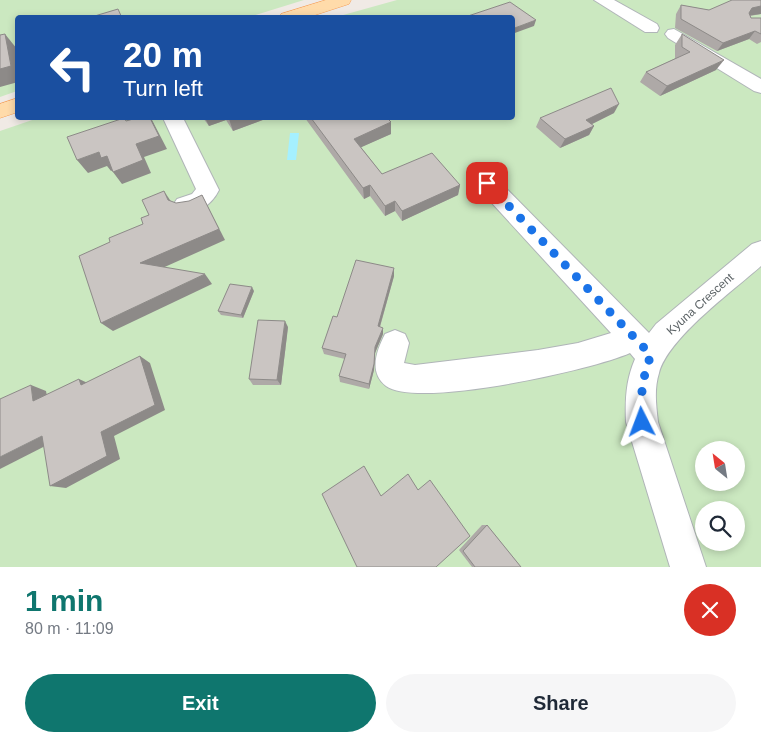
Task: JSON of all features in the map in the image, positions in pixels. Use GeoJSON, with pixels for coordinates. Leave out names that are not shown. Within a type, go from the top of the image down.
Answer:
{"type":"FeatureCollection","features":[{"type":"Feature","properties":{"kind":"main road"},"geometry":{"type":"LineString","coordinates":[[296,15],[343,0]]}},
{"type":"Feature","properties":{"kind":"main road"},"geometry":{"type":"LineString","coordinates":[[0,111],[15,106]]}},
{"type":"Feature","properties":{"kind":"street"},"geometry":{"type":"LineString","coordinates":[[602,0],[651,28]]}},
{"type":"Feature","properties":{"kind":"street"},"geometry":{"type":"LineString","coordinates":[[674,34],[761,87]]}},
{"type":"Feature","properties":{"kind":"street"},"geometry":{"type":"LineString","coordinates":[[174,120],[208,190],[200,200],[185,205]]}},
{"type":"Feature","properties":{"kind":"street"},"geometry":{"type":"LineString","coordinates":[[487,183],[642,346]]}},
{"type":"Feature","properties":{"kind":"street","name":"Kyuna Crescent"},"geometry":{"type":"LineString","coordinates":[[688,567],[642,422],[640,397],[644,373],[642,346],[666,333],[761,251]]}},
{"type":"Feature","properties":{"kind":"street"},"geometry":{"type":"LineString","coordinates":[[395,344],[389,366],[394,374],[405,379],[468,374],[573,359],[611,349],[642,346]]}},
{"type":"Feature","properties":{"kind":"green space"},"geometry":{"type":"Polygon","coordinates":[[[0,0],[304,0],[255,15],[15,15],[15,92],[0,97],[0,0]]]}},
{"type":"Feature","properties":{"kind":"green space"},"geometry":{"type":"Polygon","coordinates":[[[397,0],[761,0],[761,567],[0,567],[0,131],[32,120],[515,120],[515,15],[343,15],[397,0]]]}},
{"type":"Feature","properties":{"kind":"water"},"geometry":{"type":"Polygon","coordinates":[[[290,133],[299,133],[296,160],[287,160],[290,133]]]}},
{"type":"Feature","properties":{"kind":"building"},"geometry":{"type":"Polygon","coordinates":[[[732,0],[761,0],[761,6],[752,8],[749,13],[751,18],[761,18],[761,34],[755,31],[723,43],[681,19],[681,5],[709,10],[732,0]]]}},
{"type":"Feature","properties":{"kind":"building"},"geometry":{"type":"Polygon","coordinates":[[[510,2],[536,20],[515,28],[515,15],[471,15],[510,2]]]}},
{"type":"Feature","properties":{"kind":"building"},"geometry":{"type":"Polygon","coordinates":[[[118,9],[121,15],[98,15],[118,9]]]}},
{"type":"Feature","properties":{"kind":"building"},"geometry":{"type":"Polygon","coordinates":[[[5,34],[11,66],[0,69],[0,35],[5,34]]]}},
{"type":"Feature","properties":{"kind":"building"},"geometry":{"type":"Polygon","coordinates":[[[682,34],[724,60],[667,86],[646,72],[690,52],[682,47],[682,34]]]}},
{"type":"Feature","properties":{"kind":"building"},"geometry":{"type":"Polygon","coordinates":[[[611,88],[619,104],[586,120],[594,126],[565,139],[540,118],[611,88]]]}},
{"type":"Feature","properties":{"kind":"building"},"geometry":{"type":"Polygon","coordinates":[[[118,120],[151,120],[159,136],[136,144],[143,160],[113,172],[107,156],[101,158],[99,152],[77,160],[67,137],[118,120]]]}},
{"type":"Feature","properties":{"kind":"building"},"geometry":{"type":"Polygon","coordinates":[[[312,120],[389,120],[391,122],[354,139],[382,174],[432,153],[460,185],[402,211],[395,201],[385,206],[370,185],[363,188],[312,120]]]}},
{"type":"Feature","properties":{"kind":"building"},"geometry":{"type":"Polygon","coordinates":[[[164,191],[168,200],[176,203],[189,201],[202,195],[219,229],[140,263],[205,274],[101,323],[79,256],[110,242],[109,238],[143,224],[141,218],[149,215],[142,200],[164,191]]]}},
{"type":"Feature","properties":{"kind":"building"},"geometry":{"type":"Polygon","coordinates":[[[356,260],[394,268],[378,326],[383,328],[375,347],[374,364],[369,384],[339,376],[346,354],[322,348],[333,316],[337,317],[356,260]]]}},
{"type":"Feature","properties":{"kind":"building"},"geometry":{"type":"Polygon","coordinates":[[[230,284],[252,287],[241,315],[218,311],[230,284]]]}},
{"type":"Feature","properties":{"kind":"building"},"geometry":{"type":"Polygon","coordinates":[[[258,320],[285,321],[277,380],[249,379],[258,320]]]}},
{"type":"Feature","properties":{"kind":"building"},"geometry":{"type":"Polygon","coordinates":[[[140,356],[155,405],[101,432],[107,456],[50,486],[42,436],[0,457],[0,399],[31,385],[33,401],[79,379],[81,385],[140,356]]]}},
{"type":"Feature","properties":{"kind":"building"},"geometry":{"type":"Polygon","coordinates":[[[364,466],[381,496],[408,474],[418,490],[430,480],[470,536],[436,567],[357,567],[322,494],[364,466]]]}},
{"type":"Feature","properties":{"kind":"building"},"geometry":{"type":"Polygon","coordinates":[[[487,525],[521,567],[475,567],[463,551],[487,525]]]}},
{"type":"Feature","properties":{"kind":"route"},"geometry":{"type":"LineString","coordinates":[[487,183],[651,355],[644,373],[640,397],[642,422]]}}]}
